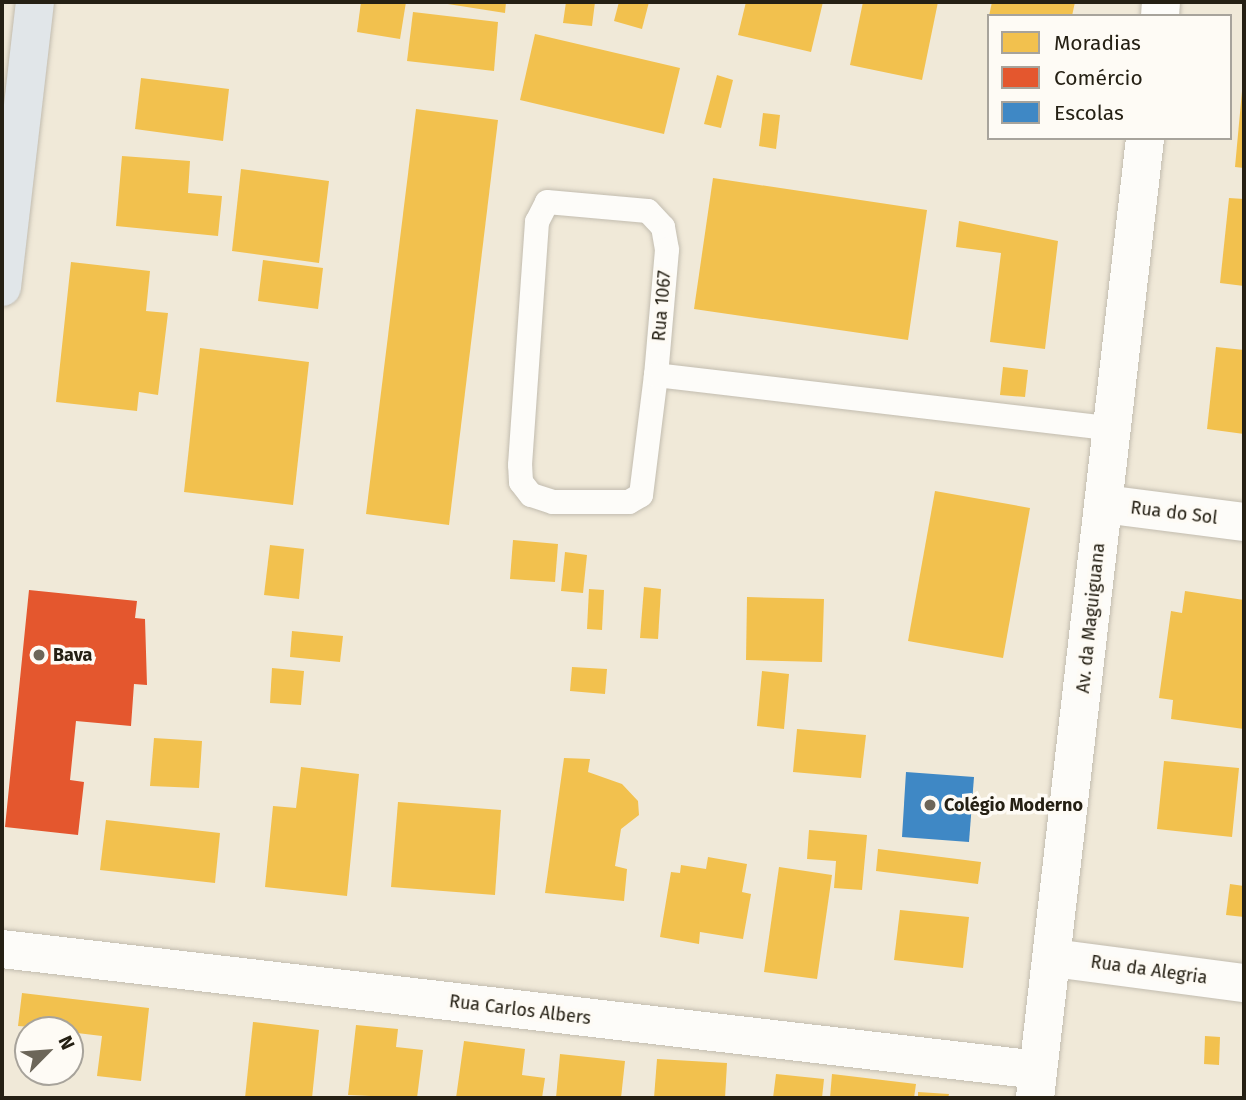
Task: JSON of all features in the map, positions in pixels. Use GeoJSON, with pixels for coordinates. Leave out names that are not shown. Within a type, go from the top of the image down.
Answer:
{"type":"FeatureCollection","features":[{"type":"Feature","properties":{"kind":"main road"},"geometry":{"type":"LineString","coordinates":[[2,287],[35,2]]}},
{"type":"Feature","properties":{"kind":"street","name":"Av. da Maguiguana"},"geometry":{"type":"LineString","coordinates":[[1037,1084],[1145,140]]}},
{"type":"Feature","properties":{"kind":"street","name":"Rua do Sol"},"geometry":{"type":"LineString","coordinates":[[1104,504],[1244,522]]}},
{"type":"Feature","properties":{"kind":"street","name":"Rua Carlos Albers"},"geometry":{"type":"LineString","coordinates":[[2,949],[1037,1084]]}},
{"type":"Feature","properties":{"kind":"street","name":"Rua da Alegria"},"geometry":{"type":"LineString","coordinates":[[1053,958],[1244,983]]}},
{"type":"Feature","properties":{"kind":"lane","name":"Rua 1067"},"geometry":{"type":"LineString","coordinates":[[547,202],[648,211],[663,227],[667,250],[656,375],[647,488],[641,495],[629,502],[553,502],[531,495],[521,482],[520,465],[537,222],[547,202]]}},
{"type":"Feature","properties":{"kind":"lane"},"geometry":{"type":"LineString","coordinates":[[656,375],[1110,428]]}},
{"type":"Feature","properties":{"kind":"building: Moradias"},"geometry":{"type":"Polygon","coordinates":[[[361,2],[406,2],[400,39],[357,32],[361,2]]]}},
{"type":"Feature","properties":{"kind":"building: Moradias"},"geometry":{"type":"Polygon","coordinates":[[[435,2],[506,2],[505,13],[435,2]]]}},
{"type":"Feature","properties":{"kind":"building: Moradias"},"geometry":{"type":"Polygon","coordinates":[[[566,2],[595,2],[592,26],[563,23],[566,2]]]}},
{"type":"Feature","properties":{"kind":"building: Moradias"},"geometry":{"type":"Polygon","coordinates":[[[619,2],[649,2],[642,29],[614,21],[619,2]]]}},
{"type":"Feature","properties":{"kind":"building: Moradias"},"geometry":{"type":"Polygon","coordinates":[[[746,2],[823,2],[811,52],[738,35],[746,2]]]}},
{"type":"Feature","properties":{"kind":"building: Moradias"},"geometry":{"type":"Polygon","coordinates":[[[863,2],[938,2],[922,80],[850,65],[863,2]]]}},
{"type":"Feature","properties":{"kind":"building: Moradias"},"geometry":{"type":"Polygon","coordinates":[[[992,2],[1075,2],[1072,14],[989,14],[992,2]]]}},
{"type":"Feature","properties":{"kind":"building: Moradias"},"geometry":{"type":"Polygon","coordinates":[[[413,12],[498,22],[494,71],[407,61],[413,12]]]}},
{"type":"Feature","properties":{"kind":"building: Moradias"},"geometry":{"type":"Polygon","coordinates":[[[535,34],[680,68],[664,134],[520,100],[535,34]]]}},
{"type":"Feature","properties":{"kind":"building: Moradias"},"geometry":{"type":"Polygon","coordinates":[[[717,75],[733,80],[721,128],[704,124],[717,75]]]}},
{"type":"Feature","properties":{"kind":"building: Moradias"},"geometry":{"type":"Polygon","coordinates":[[[141,78],[229,89],[223,141],[135,129],[141,78]]]}},
{"type":"Feature","properties":{"kind":"building: Moradias"},"geometry":{"type":"Polygon","coordinates":[[[1244,91],[1244,168],[1235,167],[1244,91]]]}},
{"type":"Feature","properties":{"kind":"building: Moradias"},"geometry":{"type":"Polygon","coordinates":[[[416,109],[498,120],[449,525],[366,514],[416,109]]]}},
{"type":"Feature","properties":{"kind":"building: Moradias"},"geometry":{"type":"Polygon","coordinates":[[[763,113],[780,115],[776,149],[759,146],[763,113]]]}},
{"type":"Feature","properties":{"kind":"building: Moradias"},"geometry":{"type":"Polygon","coordinates":[[[122,156],[190,161],[188,193],[222,196],[218,236],[116,226],[122,156]]]}},
{"type":"Feature","properties":{"kind":"building: Moradias"},"geometry":{"type":"Polygon","coordinates":[[[241,169],[329,181],[319,263],[232,251],[241,169]]]}},
{"type":"Feature","properties":{"kind":"building: Moradias"},"geometry":{"type":"Polygon","coordinates":[[[713,178],[927,210],[908,340],[694,309],[713,178]]]}},
{"type":"Feature","properties":{"kind":"building: Moradias"},"geometry":{"type":"Polygon","coordinates":[[[1229,198],[1244,199],[1244,286],[1220,283],[1229,198]]]}},
{"type":"Feature","properties":{"kind":"building: Moradias"},"geometry":{"type":"Polygon","coordinates":[[[959,221],[1058,241],[1045,349],[990,342],[1001,253],[956,247],[959,221]]]}},
{"type":"Feature","properties":{"kind":"building: Moradias"},"geometry":{"type":"Polygon","coordinates":[[[263,260],[323,268],[318,309],[258,301],[263,260]]]}},
{"type":"Feature","properties":{"kind":"building: Moradias"},"geometry":{"type":"Polygon","coordinates":[[[71,262],[150,271],[146,311],[168,313],[158,395],[139,392],[137,411],[56,402],[71,262]]]}},
{"type":"Feature","properties":{"kind":"building: Moradias"},"geometry":{"type":"Polygon","coordinates":[[[1216,347],[1244,350],[1244,434],[1207,429],[1216,347]]]}},
{"type":"Feature","properties":{"kind":"building: Moradias"},"geometry":{"type":"Polygon","coordinates":[[[200,348],[309,362],[293,505],[184,492],[200,348]]]}},
{"type":"Feature","properties":{"kind":"building: Moradias"},"geometry":{"type":"Polygon","coordinates":[[[1003,367],[1028,370],[1025,397],[1000,395],[1003,367]]]}},
{"type":"Feature","properties":{"kind":"building: Moradias"},"geometry":{"type":"Polygon","coordinates":[[[935,491],[1030,508],[1003,658],[908,641],[935,491]]]}},
{"type":"Feature","properties":{"kind":"building: Moradias"},"geometry":{"type":"Polygon","coordinates":[[[513,540],[558,544],[555,582],[510,579],[513,540]]]}},
{"type":"Feature","properties":{"kind":"building: Moradias"},"geometry":{"type":"Polygon","coordinates":[[[270,545],[304,549],[299,599],[264,595],[270,545]]]}},
{"type":"Feature","properties":{"kind":"building: Moradias"},"geometry":{"type":"Polygon","coordinates":[[[565,552],[587,555],[583,593],[561,591],[565,552]]]}},
{"type":"Feature","properties":{"kind":"building: Moradias"},"geometry":{"type":"Polygon","coordinates":[[[644,587],[661,589],[658,639],[640,638],[644,587]]]}},
{"type":"Feature","properties":{"kind":"building: Moradias"},"geometry":{"type":"Polygon","coordinates":[[[589,589],[604,590],[602,630],[587,629],[589,589]]]}},
{"type":"Feature","properties":{"kind":"building: Moradias"},"geometry":{"type":"Polygon","coordinates":[[[1185,591],[1244,600],[1244,729],[1171,719],[1173,700],[1159,698],[1171,611],[1182,613],[1185,591]]]}},
{"type":"Feature","properties":{"kind":"building: Moradias"},"geometry":{"type":"Polygon","coordinates":[[[747,597],[824,599],[822,662],[746,660],[747,597]]]}},
{"type":"Feature","properties":{"kind":"building: Moradias"},"geometry":{"type":"Polygon","coordinates":[[[292,631],[343,636],[340,662],[290,657],[292,631]]]}},
{"type":"Feature","properties":{"kind":"building: Moradias"},"geometry":{"type":"Polygon","coordinates":[[[572,667],[607,669],[605,694],[570,691],[572,667]]]}},
{"type":"Feature","properties":{"kind":"building: Moradias"},"geometry":{"type":"Polygon","coordinates":[[[272,668],[304,671],[301,705],[270,703],[272,668]]]}},
{"type":"Feature","properties":{"kind":"building: Moradias"},"geometry":{"type":"Polygon","coordinates":[[[762,671],[789,674],[784,729],[757,726],[762,671]]]}},
{"type":"Feature","properties":{"kind":"building: Moradias"},"geometry":{"type":"Polygon","coordinates":[[[797,729],[866,735],[861,778],[793,772],[797,729]]]}},
{"type":"Feature","properties":{"kind":"building: Moradias"},"geometry":{"type":"Polygon","coordinates":[[[154,738],[202,741],[199,788],[150,786],[154,738]]]}},
{"type":"Feature","properties":{"kind":"building: Moradias"},"geometry":{"type":"Polygon","coordinates":[[[564,758],[590,759],[588,772],[622,784],[638,801],[639,815],[621,829],[615,866],[627,869],[624,901],[545,893],[564,758]]]}},
{"type":"Feature","properties":{"kind":"building: Moradias"},"geometry":{"type":"Polygon","coordinates":[[[1164,761],[1239,768],[1232,837],[1157,829],[1164,761]]]}},
{"type":"Feature","properties":{"kind":"building: Moradias"},"geometry":{"type":"Polygon","coordinates":[[[301,767],[359,774],[347,896],[265,887],[273,806],[296,808],[301,767]]]}},
{"type":"Feature","properties":{"kind":"building: Moradias"},"geometry":{"type":"Polygon","coordinates":[[[398,802],[501,810],[495,895],[391,887],[398,802]]]}},
{"type":"Feature","properties":{"kind":"building: Moradias"},"geometry":{"type":"Polygon","coordinates":[[[106,820],[220,833],[215,883],[100,870],[106,820]]]}},
{"type":"Feature","properties":{"kind":"building: Moradias"},"geometry":{"type":"Polygon","coordinates":[[[809,830],[867,835],[862,890],[834,888],[836,861],[807,859],[809,830]]]}},
{"type":"Feature","properties":{"kind":"building: Moradias"},"geometry":{"type":"Polygon","coordinates":[[[878,849],[981,862],[978,884],[876,871],[878,849]]]}},
{"type":"Feature","properties":{"kind":"building: Moradias"},"geometry":{"type":"Polygon","coordinates":[[[708,857],[747,864],[742,892],[751,894],[743,939],[700,932],[699,944],[660,937],[671,872],[680,873],[681,865],[706,869],[708,857]]]}},
{"type":"Feature","properties":{"kind":"building: Moradias"},"geometry":{"type":"Polygon","coordinates":[[[779,867],[832,875],[817,979],[764,972],[779,867]]]}},
{"type":"Feature","properties":{"kind":"building: Moradias"},"geometry":{"type":"Polygon","coordinates":[[[1230,884],[1244,886],[1244,917],[1226,915],[1230,884]]]}},
{"type":"Feature","properties":{"kind":"building: Moradias"},"geometry":{"type":"Polygon","coordinates":[[[900,910],[969,917],[963,968],[894,960],[900,910]]]}},
{"type":"Feature","properties":{"kind":"building: Moradias"},"geometry":{"type":"Polygon","coordinates":[[[22,993],[149,1008],[141,1081],[97,1076],[102,1036],[84,1034],[84,1016],[19,1016],[22,993]]]}},
{"type":"Feature","properties":{"kind":"building: Moradias"},"geometry":{"type":"Polygon","coordinates":[[[253,1022],[319,1030],[312,1098],[245,1098],[253,1022]]]}},
{"type":"Feature","properties":{"kind":"building: Moradias"},"geometry":{"type":"Polygon","coordinates":[[[356,1025],[398,1029],[396,1047],[423,1050],[417,1098],[348,1095],[356,1025]]]}},
{"type":"Feature","properties":{"kind":"building: Moradias"},"geometry":{"type":"Polygon","coordinates":[[[1205,1036],[1220,1037],[1219,1065],[1204,1064],[1205,1036]]]}},
{"type":"Feature","properties":{"kind":"building: Moradias"},"geometry":{"type":"Polygon","coordinates":[[[464,1041],[525,1049],[522,1075],[545,1078],[542,1098],[456,1098],[464,1041]]]}},
{"type":"Feature","properties":{"kind":"building: Moradias"},"geometry":{"type":"Polygon","coordinates":[[[560,1054],[625,1061],[621,1098],[556,1098],[560,1054]]]}},
{"type":"Feature","properties":{"kind":"building: Moradias"},"geometry":{"type":"Polygon","coordinates":[[[657,1059],[727,1063],[725,1098],[654,1098],[657,1059]]]}},
{"type":"Feature","properties":{"kind":"building: Moradias"},"geometry":{"type":"Polygon","coordinates":[[[776,1074],[824,1079],[822,1098],[773,1098],[776,1074]]]}},
{"type":"Feature","properties":{"kind":"building: Moradias"},"geometry":{"type":"Polygon","coordinates":[[[832,1074],[916,1084],[914,1098],[830,1098],[832,1074]]]}},
{"type":"Feature","properties":{"kind":"building: Moradias"},"geometry":{"type":"Polygon","coordinates":[[[918,1092],[949,1094],[948,1098],[918,1098],[918,1092]]]}},
{"type":"Feature","properties":{"kind":"building: Comércio"},"geometry":{"type":"Polygon","coordinates":[[[29,590],[137,601],[135,618],[145,619],[147,685],[134,684],[131,726],[76,721],[70,780],[84,782],[78,835],[5,827],[29,590]]]}},
{"type":"Feature","properties":{"kind":"building: Escolas"},"geometry":{"type":"Polygon","coordinates":[[[906,772],[974,777],[969,842],[902,837],[906,772]]]}},
{"type":"Feature","properties":{"kind":"place","name":"Bava"},"geometry":{"type":"Point","coordinates":[39,655]}},
{"type":"Feature","properties":{"kind":"place","name":"Colégio Moderno"},"geometry":{"type":"Point","coordinates":[930,805]}}]}
